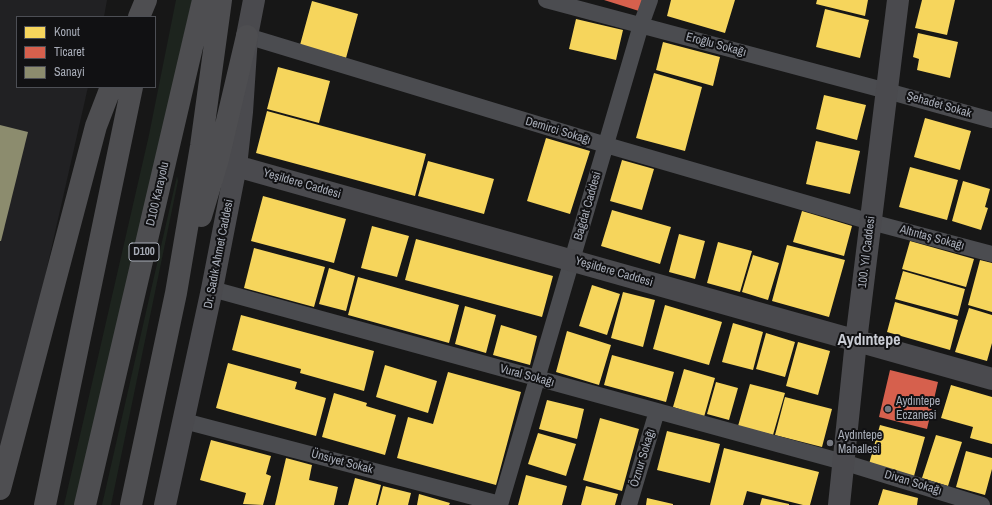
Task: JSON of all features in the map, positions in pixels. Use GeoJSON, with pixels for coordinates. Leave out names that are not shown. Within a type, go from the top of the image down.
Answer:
{"type":"FeatureCollection","features":[{"type":"Feature","properties":{"kind":"highway"},"geometry":{"type":"LineString","coordinates":[[139,16],[146,0]]}},
{"type":"Feature","properties":{"kind":"highway"},"geometry":{"type":"LineString","coordinates":[[146,16],[150,0]]}},
{"type":"Feature","properties":{"kind":"highway","name":"D100 Karayolu"},"geometry":{"type":"LineString","coordinates":[[85,505],[203,0]]}},
{"type":"Feature","properties":{"kind":"highway"},"geometry":{"type":"LineString","coordinates":[[130,505],[176,293],[202,146],[221,0]]}},
{"type":"Feature","properties":{"kind":"highway"},"geometry":{"type":"LineString","coordinates":[[176,293],[218,159],[247,36]]}},
{"type":"Feature","properties":{"kind":"highway"},"geometry":{"type":"LineString","coordinates":[[0,489],[96,126],[111,88]]}},
{"type":"Feature","properties":{"kind":"highway"},"geometry":{"type":"LineString","coordinates":[[45,505],[132,88]]}},
{"type":"Feature","properties":{"kind":"highway"},"geometry":{"type":"LineString","coordinates":[[34,505],[76,352]]}},
{"type":"Feature","properties":{"kind":"street","name":"Dr. Sadık Ahmet Caddesi"},"geometry":{"type":"LineString","coordinates":[[165,505],[212,289],[236,166],[242,112],[247,36],[254,0]]}},
{"type":"Feature","properties":{"kind":"street","name":"Eroğlu Sokağı"},"geometry":{"type":"LineString","coordinates":[[546,0],[887,91]]}},
{"type":"Feature","properties":{"kind":"street","name":"Bağdat Caddesi"},"geometry":{"type":"LineString","coordinates":[[500,504],[650,0]]}},
{"type":"Feature","properties":{"kind":"street","name":"100. Yıl Caddesi"},"geometry":{"type":"LineString","coordinates":[[839,505],[856,341],[898,0]]}},
{"type":"Feature","properties":{"kind":"street","name":"Demirci Sokağı"},"geometry":{"type":"LineString","coordinates":[[247,36],[606,145],[871,222]]}},
{"type":"Feature","properties":{"kind":"street","name":"Şehadet Sokak"},"geometry":{"type":"LineString","coordinates":[[887,91],[992,120]]}},
{"type":"Feature","properties":{"kind":"street","name":"Yeşildere Caddesi"},"geometry":{"type":"LineString","coordinates":[[236,166],[992,380]]}},
{"type":"Feature","properties":{"kind":"street","name":"Altıntaş Sokağı"},"geometry":{"type":"LineString","coordinates":[[871,222],[992,254]]}},
{"type":"Feature","properties":{"kind":"street","name":"Vural Sokağı"},"geometry":{"type":"LineString","coordinates":[[212,289],[843,462]]}},
{"type":"Feature","properties":{"kind":"street","name":"Öznur Sokağı"},"geometry":{"type":"LineString","coordinates":[[628,505],[657,411]]}},
{"type":"Feature","properties":{"kind":"street","name":"Ünsiyet Sokak"},"geometry":{"type":"LineString","coordinates":[[184,421],[500,504]]}},
{"type":"Feature","properties":{"kind":"street","name":"Divan Sokağı"},"geometry":{"type":"LineString","coordinates":[[843,462],[982,505]]}},
{"type":"Feature","properties":{"kind":"shaded area"},"geometry":{"type":"Polygon","coordinates":[[[0,0],[107,0],[104,16],[16,16],[16,88],[88,88],[0,475],[0,0]]]}},
{"type":"Feature","properties":{"kind":"shaded area"},"geometry":{"type":"Polygon","coordinates":[[[176,0],[192,0],[78,505],[64,505],[149,135],[176,0]]]}},
{"type":"Feature","properties":{"kind":"shaded area"},"geometry":{"type":"Polygon","coordinates":[[[177,176],[178,181],[111,505],[102,505],[177,176]]]}},
{"type":"Feature","properties":{"kind":"building: Konut"},"geometry":{"type":"Polygon","coordinates":[[[671,0],[735,0],[725,33],[667,16],[671,0]]]}},
{"type":"Feature","properties":{"kind":"building: Konut"},"geometry":{"type":"Polygon","coordinates":[[[817,0],[868,0],[865,16],[816,4],[817,0]]]}},
{"type":"Feature","properties":{"kind":"building: Konut"},"geometry":{"type":"Polygon","coordinates":[[[922,0],[955,0],[947,35],[915,28],[922,0]]]}},
{"type":"Feature","properties":{"kind":"building: Konut"},"geometry":{"type":"Polygon","coordinates":[[[312,1],[358,14],[346,58],[300,45],[312,1]]]}},
{"type":"Feature","properties":{"kind":"building: Konut"},"geometry":{"type":"Polygon","coordinates":[[[825,9],[869,20],[860,58],[816,47],[825,9]]]}},
{"type":"Feature","properties":{"kind":"building: Konut"},"geometry":{"type":"Polygon","coordinates":[[[576,19],[623,30],[616,60],[569,49],[576,19]]]}},
{"type":"Feature","properties":{"kind":"building: Konut"},"geometry":{"type":"Polygon","coordinates":[[[918,33],[958,42],[950,78],[917,70],[919,59],[913,57],[918,33]]]}},
{"type":"Feature","properties":{"kind":"building: Konut"},"geometry":{"type":"Polygon","coordinates":[[[663,42],[720,57],[713,86],[656,70],[663,42]]]}},
{"type":"Feature","properties":{"kind":"building: Konut"},"geometry":{"type":"Polygon","coordinates":[[[278,67],[330,81],[319,123],[267,109],[278,67]]]}},
{"type":"Feature","properties":{"kind":"building: Konut"},"geometry":{"type":"Polygon","coordinates":[[[654,73],[702,87],[685,151],[636,138],[654,73]]]}},
{"type":"Feature","properties":{"kind":"building: Konut"},"geometry":{"type":"Polygon","coordinates":[[[824,95],[866,105],[857,140],[816,129],[824,95]]]}},
{"type":"Feature","properties":{"kind":"building: Konut"},"geometry":{"type":"Polygon","coordinates":[[[267,111],[426,154],[415,196],[256,153],[267,111]]]}},
{"type":"Feature","properties":{"kind":"building: Konut"},"geometry":{"type":"Polygon","coordinates":[[[925,118],[971,131],[960,170],[914,157],[925,118]]]}},
{"type":"Feature","properties":{"kind":"building: Konut"},"geometry":{"type":"Polygon","coordinates":[[[546,138],[590,151],[570,214],[527,201],[546,138]]]}},
{"type":"Feature","properties":{"kind":"building: Konut"},"geometry":{"type":"Polygon","coordinates":[[[816,141],[860,151],[850,194],[806,184],[816,141]]]}},
{"type":"Feature","properties":{"kind":"building: Konut"},"geometry":{"type":"Polygon","coordinates":[[[622,160],[654,169],[642,210],[610,201],[622,160]]]}},
{"type":"Feature","properties":{"kind":"building: Konut"},"geometry":{"type":"Polygon","coordinates":[[[428,161],[494,179],[484,214],[418,196],[428,161]]]}},
{"type":"Feature","properties":{"kind":"building: Konut"},"geometry":{"type":"Polygon","coordinates":[[[910,167],[958,180],[947,220],[899,207],[910,167]]]}},
{"type":"Feature","properties":{"kind":"building: Konut"},"geometry":{"type":"Polygon","coordinates":[[[963,181],[990,189],[985,207],[988,208],[981,230],[952,221],[963,181]]]}},
{"type":"Feature","properties":{"kind":"building: Konut"},"geometry":{"type":"Polygon","coordinates":[[[263,196],[346,219],[334,263],[251,241],[263,196]]]}},
{"type":"Feature","properties":{"kind":"building: Konut"},"geometry":{"type":"Polygon","coordinates":[[[612,210],[671,227],[660,264],[601,246],[612,210]]]}},
{"type":"Feature","properties":{"kind":"building: Konut"},"geometry":{"type":"Polygon","coordinates":[[[802,211],[852,226],[844,256],[793,242],[802,211]]]}},
{"type":"Feature","properties":{"kind":"building: Konut"},"geometry":{"type":"Polygon","coordinates":[[[372,226],[409,236],[397,277],[361,268],[372,226]]]}},
{"type":"Feature","properties":{"kind":"building: Konut"},"geometry":{"type":"Polygon","coordinates":[[[679,234],[705,241],[695,279],[669,272],[679,234]]]}},
{"type":"Feature","properties":{"kind":"building: Konut"},"geometry":{"type":"Polygon","coordinates":[[[416,239],[553,276],[542,317],[405,280],[416,239]]]}},
{"type":"Feature","properties":{"kind":"building: Konut"},"geometry":{"type":"Polygon","coordinates":[[[910,241],[974,259],[966,287],[902,269],[910,241]]]}},
{"type":"Feature","properties":{"kind":"building: Konut"},"geometry":{"type":"Polygon","coordinates":[[[718,242],[752,251],[740,292],[707,283],[718,242]]]}},
{"type":"Feature","properties":{"kind":"building: Konut"},"geometry":{"type":"Polygon","coordinates":[[[787,245],[845,260],[829,317],[772,301],[787,245]]]}},
{"type":"Feature","properties":{"kind":"building: Konut"},"geometry":{"type":"Polygon","coordinates":[[[254,248],[325,267],[314,307],[244,288],[254,248]]]}},
{"type":"Feature","properties":{"kind":"building: Konut"},"geometry":{"type":"Polygon","coordinates":[[[753,255],[779,263],[768,300],[742,292],[753,255]]]}},
{"type":"Feature","properties":{"kind":"building: Konut"},"geometry":{"type":"Polygon","coordinates":[[[980,260],[992,263],[992,312],[968,305],[980,260]]]}},
{"type":"Feature","properties":{"kind":"building: Konut"},"geometry":{"type":"Polygon","coordinates":[[[329,268],[355,276],[346,311],[319,304],[329,268]]]}},
{"type":"Feature","properties":{"kind":"building: Konut"},"geometry":{"type":"Polygon","coordinates":[[[903,271],[965,289],[958,316],[895,299],[903,271]]]}},
{"type":"Feature","properties":{"kind":"building: Konut"},"geometry":{"type":"Polygon","coordinates":[[[358,277],[459,305],[449,343],[348,315],[358,277]]]}},
{"type":"Feature","properties":{"kind":"building: Konut"},"geometry":{"type":"Polygon","coordinates":[[[592,285],[620,294],[607,335],[579,326],[592,285]]]}},
{"type":"Feature","properties":{"kind":"building: Konut"},"geometry":{"type":"Polygon","coordinates":[[[623,292],[655,300],[643,347],[611,338],[623,292]]]}},
{"type":"Feature","properties":{"kind":"building: Konut"},"geometry":{"type":"Polygon","coordinates":[[[895,302],[958,320],[950,350],[887,332],[895,302]]]}},
{"type":"Feature","properties":{"kind":"building: Konut"},"geometry":{"type":"Polygon","coordinates":[[[665,305],[722,322],[709,365],[653,349],[665,305]]]}},
{"type":"Feature","properties":{"kind":"building: Konut"},"geometry":{"type":"Polygon","coordinates":[[[465,306],[496,315],[486,353],[455,344],[465,306]]]}},
{"type":"Feature","properties":{"kind":"building: Konut"},"geometry":{"type":"Polygon","coordinates":[[[969,308],[992,315],[992,343],[987,361],[955,352],[969,308]]]}},
{"type":"Feature","properties":{"kind":"building: Konut"},"geometry":{"type":"Polygon","coordinates":[[[241,315],[374,351],[364,391],[300,373],[301,369],[232,350],[241,315]]]}},
{"type":"Feature","properties":{"kind":"building: Konut"},"geometry":{"type":"Polygon","coordinates":[[[733,323],[763,332],[753,370],[722,362],[733,323]]]}},
{"type":"Feature","properties":{"kind":"building: Konut"},"geometry":{"type":"Polygon","coordinates":[[[501,325],[537,336],[530,365],[493,355],[501,325]]]}},
{"type":"Feature","properties":{"kind":"building: Konut"},"geometry":{"type":"Polygon","coordinates":[[[567,331],[611,345],[599,385],[556,372],[567,331]]]}},
{"type":"Feature","properties":{"kind":"building: Konut"},"geometry":{"type":"Polygon","coordinates":[[[766,333],[795,342],[785,377],[756,369],[766,333]]]}},
{"type":"Feature","properties":{"kind":"building: Konut"},"geometry":{"type":"Polygon","coordinates":[[[798,342],[830,351],[818,395],[786,386],[798,342]]]}},
{"type":"Feature","properties":{"kind":"building: Konut"},"geometry":{"type":"Polygon","coordinates":[[[612,355],[674,372],[666,402],[604,385],[612,355]]]}},
{"type":"Feature","properties":{"kind":"building: Konut"},"geometry":{"type":"Polygon","coordinates":[[[228,363],[297,382],[295,389],[326,398],[316,436],[216,408],[228,363]]]}},
{"type":"Feature","properties":{"kind":"building: Konut"},"geometry":{"type":"Polygon","coordinates":[[[385,365],[437,381],[428,413],[376,397],[385,365]]]}},
{"type":"Feature","properties":{"kind":"building: Konut"},"geometry":{"type":"Polygon","coordinates":[[[684,369],[715,378],[704,417],[673,407],[684,369]]]}},
{"type":"Feature","properties":{"kind":"building: Konut"},"geometry":{"type":"Polygon","coordinates":[[[448,372],[521,392],[496,485],[397,458],[408,417],[433,424],[448,372]]]}},
{"type":"Feature","properties":{"kind":"building: Konut"},"geometry":{"type":"Polygon","coordinates":[[[716,382],[738,388],[729,420],[707,414],[716,382]]]}},
{"type":"Feature","properties":{"kind":"building: Konut"},"geometry":{"type":"Polygon","coordinates":[[[750,384],[785,393],[773,435],[738,426],[750,384]]]}},
{"type":"Feature","properties":{"kind":"building: Konut"},"geometry":{"type":"Polygon","coordinates":[[[951,385],[992,397],[992,444],[970,438],[973,427],[941,418],[951,385]]]}},
{"type":"Feature","properties":{"kind":"building: Konut"},"geometry":{"type":"Polygon","coordinates":[[[334,393],[367,403],[366,406],[396,415],[385,455],[322,437],[334,393]]]}},
{"type":"Feature","properties":{"kind":"building: Konut"},"geometry":{"type":"Polygon","coordinates":[[[785,397],[832,409],[822,447],[775,435],[785,397]]]}},
{"type":"Feature","properties":{"kind":"building: Konut"},"geometry":{"type":"Polygon","coordinates":[[[547,400],[584,409],[577,439],[539,429],[547,400]]]}},
{"type":"Feature","properties":{"kind":"building: Konut"},"geometry":{"type":"Polygon","coordinates":[[[600,418],[639,429],[622,491],[583,480],[600,418]]]}},
{"type":"Feature","properties":{"kind":"building: Konut"},"geometry":{"type":"Polygon","coordinates":[[[880,425],[925,437],[914,476],[869,464],[880,425]]]}},
{"type":"Feature","properties":{"kind":"building: Konut"},"geometry":{"type":"Polygon","coordinates":[[[667,431],[720,444],[710,483],[657,470],[667,431]]]}},
{"type":"Feature","properties":{"kind":"building: Konut"},"geometry":{"type":"Polygon","coordinates":[[[538,433],[576,444],[566,476],[528,464],[538,433]]]}},
{"type":"Feature","properties":{"kind":"building: Konut"},"geometry":{"type":"Polygon","coordinates":[[[936,435],[962,442],[948,486],[922,478],[936,435]]]}},
{"type":"Feature","properties":{"kind":"building: Konut"},"geometry":{"type":"Polygon","coordinates":[[[211,440],[271,456],[266,474],[271,476],[263,505],[243,504],[246,493],[200,480],[211,440]]]}},
{"type":"Feature","properties":{"kind":"building: Konut"},"geometry":{"type":"Polygon","coordinates":[[[724,448],[819,472],[810,505],[803,505],[747,491],[743,505],[710,505],[724,448]]]}},
{"type":"Feature","properties":{"kind":"building: Konut"},"geometry":{"type":"Polygon","coordinates":[[[966,451],[992,458],[992,469],[985,495],[956,487],[966,451]]]}},
{"type":"Feature","properties":{"kind":"building: Konut"},"geometry":{"type":"Polygon","coordinates":[[[286,458],[312,465],[309,480],[338,487],[334,505],[275,505],[286,458]]]}},
{"type":"Feature","properties":{"kind":"building: Konut"},"geometry":{"type":"Polygon","coordinates":[[[526,475],[567,486],[562,505],[518,505],[526,475]]]}},
{"type":"Feature","properties":{"kind":"building: Konut"},"geometry":{"type":"Polygon","coordinates":[[[355,478],[381,485],[376,505],[348,505],[355,478]]]}},
{"type":"Feature","properties":{"kind":"building: Konut"},"geometry":{"type":"Polygon","coordinates":[[[383,486],[411,493],[408,505],[378,505],[383,486]]]}},
{"type":"Feature","properties":{"kind":"building: Konut"},"geometry":{"type":"Polygon","coordinates":[[[586,486],[618,494],[615,505],[581,505],[586,486]]]}},
{"type":"Feature","properties":{"kind":"building: Konut"},"geometry":{"type":"Polygon","coordinates":[[[883,489],[918,498],[917,505],[878,505],[883,489]]]}},
{"type":"Feature","properties":{"kind":"building: Konut"},"geometry":{"type":"Polygon","coordinates":[[[419,494],[450,503],[449,505],[417,505],[419,494]]]}},
{"type":"Feature","properties":{"kind":"building: Konut"},"geometry":{"type":"Polygon","coordinates":[[[647,498],[673,504],[673,505],[646,505],[647,498]]]}},
{"type":"Feature","properties":{"kind":"building: Konut"},"geometry":{"type":"Polygon","coordinates":[[[762,498],[789,504],[789,505],[760,505],[762,498]]]}},
{"type":"Feature","properties":{"kind":"building: Ticaret"},"geometry":{"type":"Polygon","coordinates":[[[604,0],[642,0],[639,11],[604,0]]]}},
{"type":"Feature","properties":{"kind":"building: Ticaret"},"geometry":{"type":"Polygon","coordinates":[[[890,370],[938,382],[927,429],[879,417],[890,370]]]}},
{"type":"Feature","properties":{"kind":"building: Sanayi"},"geometry":{"type":"Polygon","coordinates":[[[0,125],[28,132],[1,241],[0,241],[0,125]]]}},
{"type":"Feature","properties":{"kind":"place","name":"Aydıntepe Eczanesi"},"geometry":{"type":"Point","coordinates":[888,409]}},
{"type":"Feature","properties":{"kind":"place","name":"Aydıntepe Mahallesi"},"geometry":{"type":"Point","coordinates":[830,443]}},
{"type":"Feature","properties":{"kind":"district","name":"Aydıntepe"},"geometry":{"type":"Point","coordinates":[869,341]}}]}
